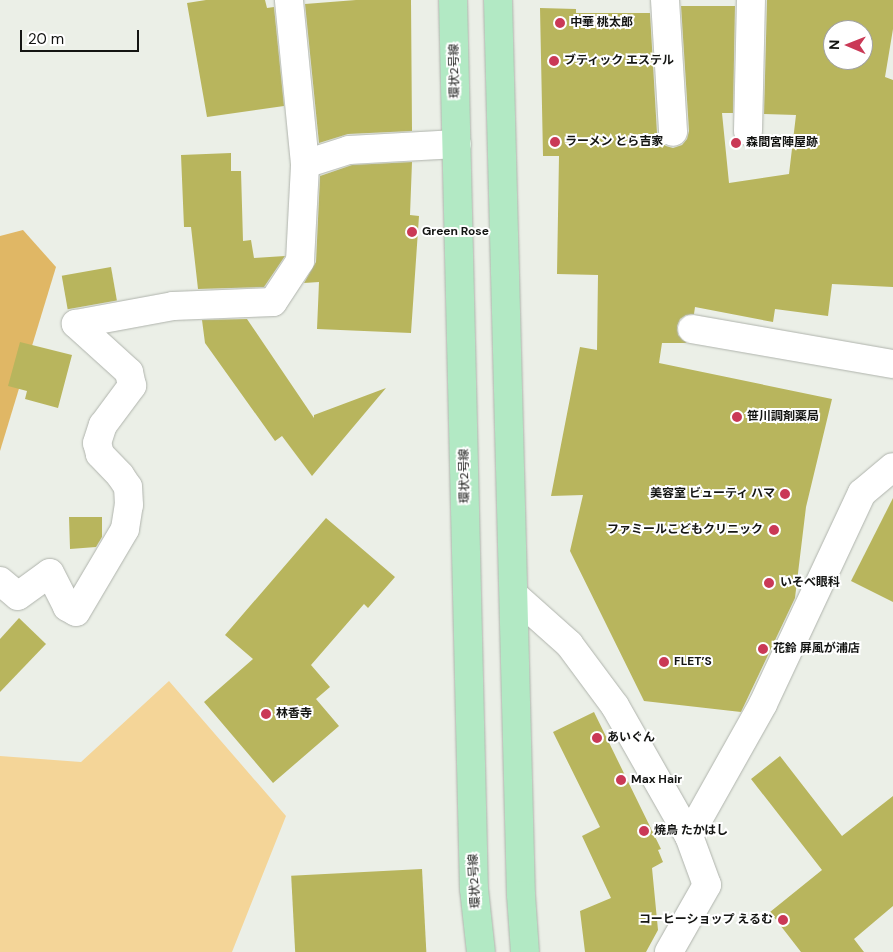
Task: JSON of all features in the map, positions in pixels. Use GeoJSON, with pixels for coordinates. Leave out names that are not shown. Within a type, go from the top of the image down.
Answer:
{"type":"FeatureCollection","features":[{"type":"Feature","properties":{"kind":"main road","name":"環状2号線"},"geometry":{"type":"LineString","coordinates":[[453,0],[474,889],[481,952]]}},
{"type":"Feature","properties":{"kind":"main road"},"geometry":{"type":"LineString","coordinates":[[498,0],[521,895],[525,952]]}},
{"type":"Feature","properties":{"kind":"street"},"geometry":{"type":"LineString","coordinates":[[0,581],[18,596],[50,573],[67,608],[76,612],[125,529],[129,505],[128,488],[120,475],[100,454],[97,443],[103,425],[132,386],[129,372],[76,324],[173,306],[273,302],[300,261],[305,164],[289,0]]}},
{"type":"Feature","properties":{"kind":"street"},"geometry":{"type":"LineString","coordinates":[[665,0],[673,132]]}},
{"type":"Feature","properties":{"kind":"street"},"geometry":{"type":"LineString","coordinates":[[748,131],[751,0]]}},
{"type":"Feature","properties":{"kind":"street"},"geometry":{"type":"LineString","coordinates":[[305,164],[349,150],[456,144]]}},
{"type":"Feature","properties":{"kind":"street"},"geometry":{"type":"LineString","coordinates":[[692,329],[893,364]]}},
{"type":"Feature","properties":{"kind":"street"},"geometry":{"type":"LineString","coordinates":[[689,836],[763,704],[862,493],[893,466]]}},
{"type":"Feature","properties":{"kind":"street"},"geometry":{"type":"LineString","coordinates":[[514,595],[569,644],[615,706],[689,836],[707,885],[668,952]]}},
{"type":"Feature","properties":{"kind":"shaded area"},"geometry":{"type":"Polygon","coordinates":[[[23,230],[56,267],[0,451],[0,236],[23,230]]]}},
{"type":"Feature","properties":{"kind":"shaded area"},"geometry":{"type":"Polygon","coordinates":[[[169,681],[286,816],[232,952],[0,952],[0,756],[81,762],[169,681]]]}},
{"type":"Feature","properties":{"kind":"building"},"geometry":{"type":"Polygon","coordinates":[[[206,0],[265,0],[267,8],[274,7],[284,106],[207,117],[187,3],[206,0]]]}},
{"type":"Feature","properties":{"kind":"building"},"geometry":{"type":"Polygon","coordinates":[[[356,0],[411,0],[412,131],[348,134],[319,143],[305,4],[356,0]]]}},
{"type":"Feature","properties":{"kind":"building"},"geometry":{"type":"Polygon","coordinates":[[[767,0],[893,0],[893,29],[885,77],[893,80],[893,287],[832,284],[828,316],[775,309],[773,322],[695,307],[694,314],[686,315],[680,319],[677,326],[678,335],[687,343],[662,343],[659,363],[832,399],[806,507],[795,598],[741,712],[644,701],[570,551],[583,495],[551,496],[580,347],[597,350],[598,275],[557,274],[559,156],[543,156],[540,8],[576,9],[576,13],[650,13],[657,133],[660,141],[666,146],[673,148],[682,145],[687,139],[689,131],[681,6],[735,6],[733,113],[722,113],[729,183],[789,174],[796,115],[764,114],[767,0]]]}},
{"type":"Feature","properties":{"kind":"building"},"geometry":{"type":"Polygon","coordinates":[[[231,153],[231,171],[241,171],[243,241],[251,240],[254,258],[285,256],[264,287],[198,289],[191,227],[184,227],[181,155],[231,153]]]}},
{"type":"Feature","properties":{"kind":"building"},"geometry":{"type":"Polygon","coordinates":[[[412,162],[410,215],[419,216],[411,333],[317,329],[319,282],[304,283],[316,262],[320,176],[352,165],[412,162]]]}},
{"type":"Feature","properties":{"kind":"building"},"geometry":{"type":"Polygon","coordinates":[[[111,267],[117,300],[68,309],[62,276],[111,267]]]}},
{"type":"Feature","properties":{"kind":"building"},"geometry":{"type":"Polygon","coordinates":[[[247,319],[314,418],[314,415],[386,388],[312,476],[282,436],[275,441],[205,343],[202,320],[247,319]]]}},
{"type":"Feature","properties":{"kind":"building"},"geometry":{"type":"Polygon","coordinates":[[[20,342],[72,355],[58,408],[25,399],[27,391],[8,386],[20,342]]]}},
{"type":"Feature","properties":{"kind":"building"},"geometry":{"type":"Polygon","coordinates":[[[893,498],[893,602],[851,581],[893,498]]]}},
{"type":"Feature","properties":{"kind":"building"},"geometry":{"type":"Polygon","coordinates":[[[69,517],[102,517],[102,537],[96,547],[70,549],[69,517]]]}},
{"type":"Feature","properties":{"kind":"building"},"geometry":{"type":"Polygon","coordinates":[[[326,518],[395,577],[368,608],[364,604],[311,665],[330,687],[316,699],[339,726],[273,783],[204,702],[253,659],[225,635],[326,518]]]}},
{"type":"Feature","properties":{"kind":"building"},"geometry":{"type":"Polygon","coordinates":[[[19,618],[46,644],[0,692],[0,639],[19,618]]]}},
{"type":"Feature","properties":{"kind":"building"},"geometry":{"type":"Polygon","coordinates":[[[594,712],[661,849],[658,850],[663,862],[652,868],[658,930],[646,952],[585,952],[580,911],[611,898],[582,836],[600,827],[553,732],[594,712]]]}},
{"type":"Feature","properties":{"kind":"building"},"geometry":{"type":"Polygon","coordinates":[[[780,756],[842,836],[893,796],[893,906],[854,939],[864,952],[801,952],[770,912],[822,870],[751,779],[780,756]]]}},
{"type":"Feature","properties":{"kind":"building"},"geometry":{"type":"Polygon","coordinates":[[[422,869],[426,952],[295,952],[291,876],[422,869]]]}},
{"type":"Feature","properties":{"kind":"place","name":"中華 桃太郎"},"geometry":{"type":"Point","coordinates":[560,23]}},
{"type":"Feature","properties":{"kind":"place","name":"ブティック エステル"},"geometry":{"type":"Point","coordinates":[554,61]}},
{"type":"Feature","properties":{"kind":"place","name":"ラーメン とら吉家"},"geometry":{"type":"Point","coordinates":[555,142]}},
{"type":"Feature","properties":{"kind":"place","name":"森間宮陣屋跡"},"geometry":{"type":"Point","coordinates":[736,143]}},
{"type":"Feature","properties":{"kind":"place","name":"Green Rose"},"geometry":{"type":"Point","coordinates":[412,232]}},
{"type":"Feature","properties":{"kind":"place","name":"笹川調剤薬局"},"geometry":{"type":"Point","coordinates":[737,417]}},
{"type":"Feature","properties":{"kind":"place","name":"美容室 ビューティ ハマ"},"geometry":{"type":"Point","coordinates":[785,494]}},
{"type":"Feature","properties":{"kind":"place","name":"ファミールこどもクリニック"},"geometry":{"type":"Point","coordinates":[774,530]}},
{"type":"Feature","properties":{"kind":"place","name":"いそべ眼科"},"geometry":{"type":"Point","coordinates":[769,583]}},
{"type":"Feature","properties":{"kind":"place","name":"花鈴 屏風が浦店"},"geometry":{"type":"Point","coordinates":[763,649]}},
{"type":"Feature","properties":{"kind":"place","name":"FLET’S"},"geometry":{"type":"Point","coordinates":[664,662]}},
{"type":"Feature","properties":{"kind":"place","name":"林香寺"},"geometry":{"type":"Point","coordinates":[266,714]}},
{"type":"Feature","properties":{"kind":"place","name":"あいぐん"},"geometry":{"type":"Point","coordinates":[597,738]}},
{"type":"Feature","properties":{"kind":"place","name":"Max Hair"},"geometry":{"type":"Point","coordinates":[621,780]}},
{"type":"Feature","properties":{"kind":"place","name":"焼鳥 たかはし"},"geometry":{"type":"Point","coordinates":[644,831]}},
{"type":"Feature","properties":{"kind":"place","name":"コーヒーショップ えるむ"},"geometry":{"type":"Point","coordinates":[783,920]}}]}
